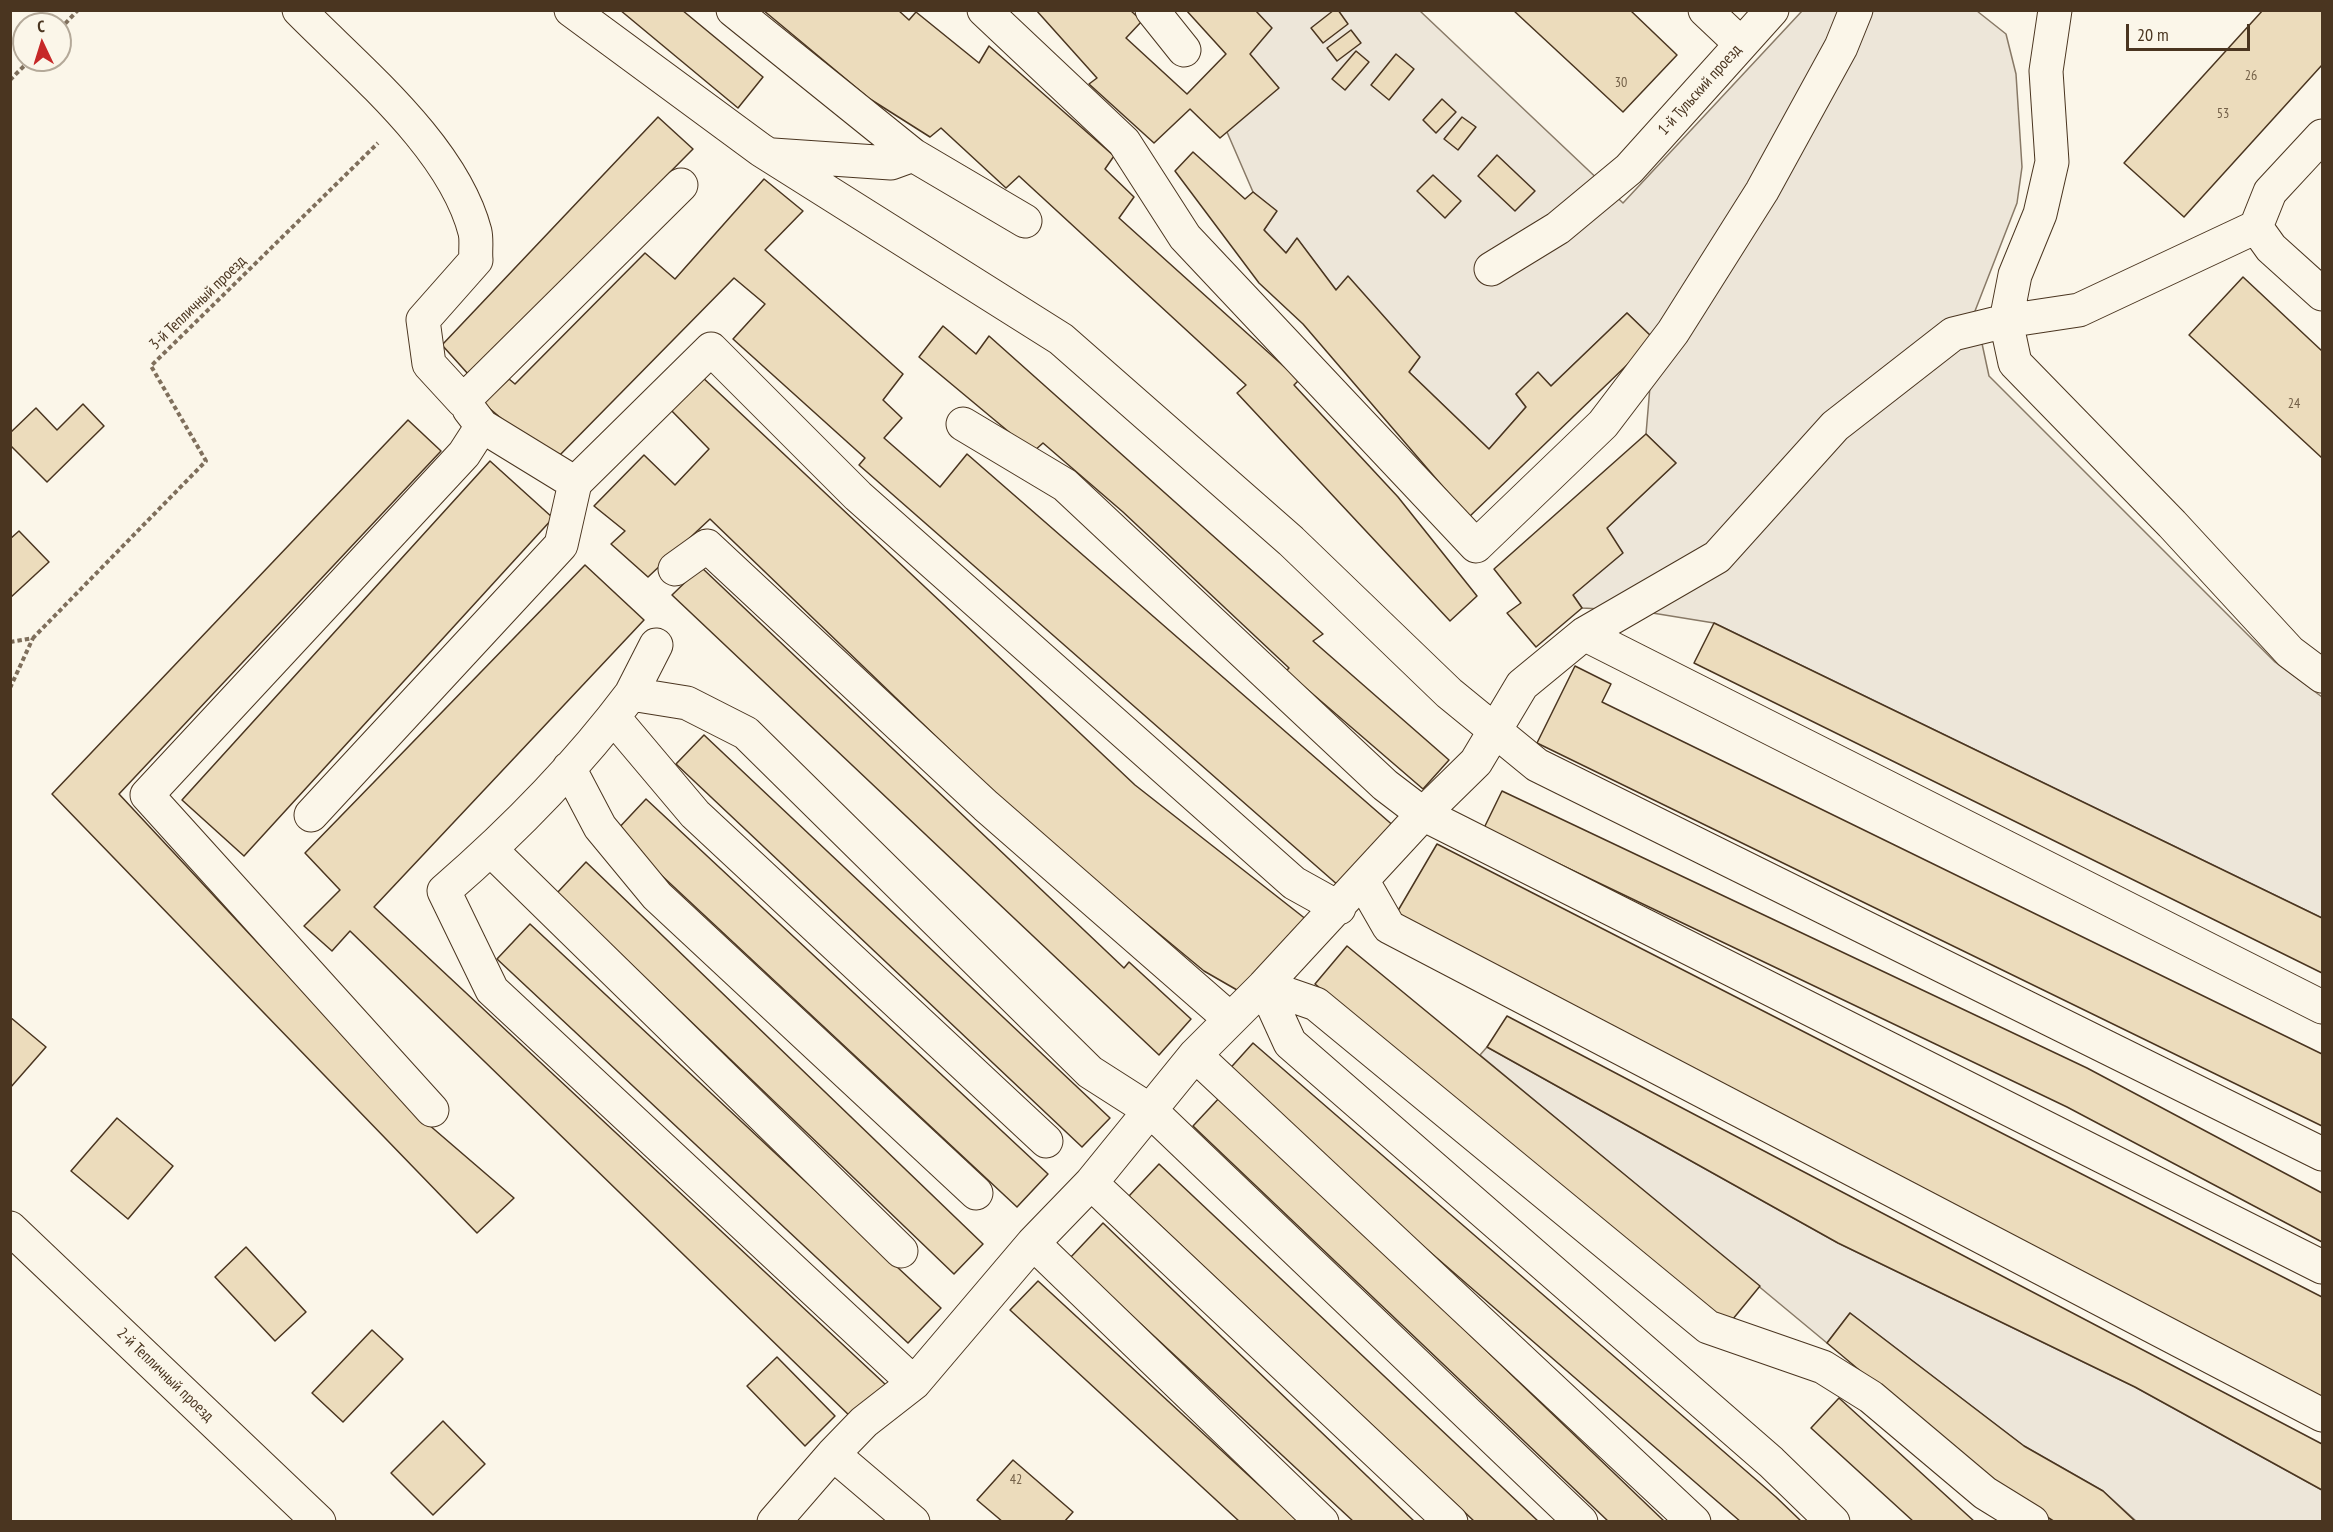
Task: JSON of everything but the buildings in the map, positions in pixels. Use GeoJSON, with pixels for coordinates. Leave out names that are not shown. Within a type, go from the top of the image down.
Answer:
{"type":"FeatureCollection","features":[{"type":"Feature","properties":{"kind":"street"},"geometry":{"type":"LineString","coordinates":[[299,10],[405,117],[455,182],[475,234],[476,260],[423,320],[429,364],[472,413],[575,483]]}},
{"type":"Feature","properties":{"kind":"street"},"geometry":{"type":"LineString","coordinates":[[571,10],[768,155],[1060,339],[1291,541],[1449,693],[1537,765],[2322,1154]]}},
{"type":"Feature","properties":{"kind":"street"},"geometry":{"type":"LineString","coordinates":[[732,10],[913,155],[1025,221]]}},
{"type":"Feature","properties":{"kind":"street"},"geometry":{"type":"LineString","coordinates":[[984,10],[1124,142],[1185,237],[1476,546],[1603,424],[1673,332],[1762,191],[1841,47],[1856,10]]}},
{"type":"Feature","properties":{"kind":"street"},"geometry":{"type":"LineString","coordinates":[[1152,10],[1184,50]]}},
{"type":"Feature","properties":{"kind":"street"},"geometry":{"type":"LineString","coordinates":[[1705,10],[1741,44]]}},
{"type":"Feature","properties":{"kind":"street","name":"1-й Тульский проезд"},"geometry":{"type":"LineString","coordinates":[[1491,269],[1558,228],[1629,170],[1772,10]]}},
{"type":"Feature","properties":{"kind":"street"},"geometry":{"type":"LineString","coordinates":[[2055,10],[2046,71],[2052,162],[2040,214],[2015,275],[2006,321],[2015,363],[2172,524],[2290,652],[2322,676]]}},
{"type":"Feature","properties":{"kind":"street"},"geometry":{"type":"LineString","coordinates":[[774,1521],[864,1422],[914,1383],[1033,1243],[1091,1183],[1195,1055],[1339,908],[1423,814],[1476,762],[1522,685],[1584,634],[1717,557],[1835,426],[1953,334],[2006,321],[2079,310],[2256,227],[2270,192],[2322,136]]}},
{"type":"Feature","properties":{"kind":"street"},"geometry":{"type":"LineString","coordinates":[[768,155],[891,163],[913,155]]}},
{"type":"Feature","properties":{"kind":"street"},"geometry":{"type":"LineString","coordinates":[[432,1110],[147,795],[464,454],[472,413],[681,185]]}},
{"type":"Feature","properties":{"kind":"street"},"geometry":{"type":"LineString","coordinates":[[2256,227],[2271,248],[2322,294]]}},
{"type":"Feature","properties":{"kind":"street"},"geometry":{"type":"LineString","coordinates":[[311,815],[561,545],[575,483],[711,349],[867,504],[1294,883],[1339,908]]}},
{"type":"Feature","properties":{"kind":"street"},"geometry":{"type":"LineString","coordinates":[[963,424],[1065,485],[1385,785],[1423,814],[2322,1267]]}},
{"type":"Feature","properties":{"kind":"street"},"geometry":{"type":"LineString","coordinates":[[675,568],[707,546],[986,806],[1230,1019]]}},
{"type":"Feature","properties":{"kind":"street"},"geometry":{"type":"LineString","coordinates":[[1584,634],[2322,1007]]}},
{"type":"Feature","properties":{"kind":"street"},"geometry":{"type":"LineString","coordinates":[[656,645],[622,706],[569,768],[491,850],[444,891],[492,990],[914,1383]]}},
{"type":"Feature","properties":{"kind":"street"},"geometry":{"type":"LineString","coordinates":[[622,706],[687,703],[746,733],[1090,1072],[1150,1112],[1581,1521]]}},
{"type":"Feature","properties":{"kind":"street"},"geometry":{"type":"LineString","coordinates":[[622,706],[695,814],[1046,1141]]}},
{"type":"Feature","properties":{"kind":"street"},"geometry":{"type":"LineString","coordinates":[[569,768],[600,826],[657,896],[976,1193]]}},
{"type":"Feature","properties":{"kind":"street"},"geometry":{"type":"LineString","coordinates":[[491,850],[901,1251]]}},
{"type":"Feature","properties":{"kind":"street"},"geometry":{"type":"LineString","coordinates":[[1362,880],[1389,927],[2322,1415]]}},
{"type":"Feature","properties":{"kind":"street"},"geometry":{"type":"LineString","coordinates":[[1264,986],[1290,1043],[1771,1462],[1833,1521]]}},
{"type":"Feature","properties":{"kind":"street"},"geometry":{"type":"LineString","coordinates":[[1264,986],[1316,1004],[1708,1327],[1823,1367],[1871,1397],[1985,1493],[2032,1521]]}},
{"type":"Feature","properties":{"kind":"street"},"geometry":{"type":"LineString","coordinates":[[1195,1055],[1694,1521]]}},
{"type":"Feature","properties":{"kind":"street"},"geometry":{"type":"LineString","coordinates":[[1091,1183],[1451,1521]]}},
{"type":"Feature","properties":{"kind":"street","name":"2-й Тепличный проезд"},"geometry":{"type":"LineString","coordinates":[[10,1227],[319,1521]]}},
{"type":"Feature","properties":{"kind":"street"},"geometry":{"type":"LineString","coordinates":[[1033,1243],[1322,1521]]}},
{"type":"Feature","properties":{"kind":"street"},"geometry":{"type":"LineString","coordinates":[[833,1454],[913,1521]]}},
{"type":"Feature","properties":{"kind":"path","name":"3-й Тепличный проезд"},"geometry":{"type":"LineString","coordinates":[[33,638],[206,461],[151,366],[405,117]]}},
{"type":"Feature","properties":{"kind":"path"},"geometry":{"type":"LineString","coordinates":[[10,642],[33,638]]}},
{"type":"Feature","properties":{"kind":"path"},"geometry":{"type":"LineString","coordinates":[[10,688],[33,638]]}},
{"type":"Feature","properties":{"kind":"shaded area"},"geometry":{"type":"Polygon","coordinates":[[[1255,11],[1420,11],[1623,203],[1802,11],[1977,11],[2006,34],[2016,74],[2022,167],[2017,203],[1975,311],[1989,376],[2275,662],[2322,697],[2322,918],[1714,623],[1640,611],[1582,608],[1573,595],[1607,528],[1676,463],[1646,434],[1654,339],[1627,313],[1551,386],[1538,373],[1516,394],[1526,407],[1489,449],[1409,372],[1419,357],[1348,277],[1336,290],[1297,239],[1286,253],[1264,230],[1276,211],[1253,192],[1227,132],[1250,54],[1255,11]]]}},
{"type":"Feature","properties":{"kind":"shaded area"},"geometry":{"type":"Polygon","coordinates":[[[1487,1047],[1838,1243],[2135,1387],[2322,1490],[2322,1521],[2136,1521],[2103,1491],[2024,1446],[1850,1313],[1827,1343],[1480,1055],[1487,1047]]]}}]}
